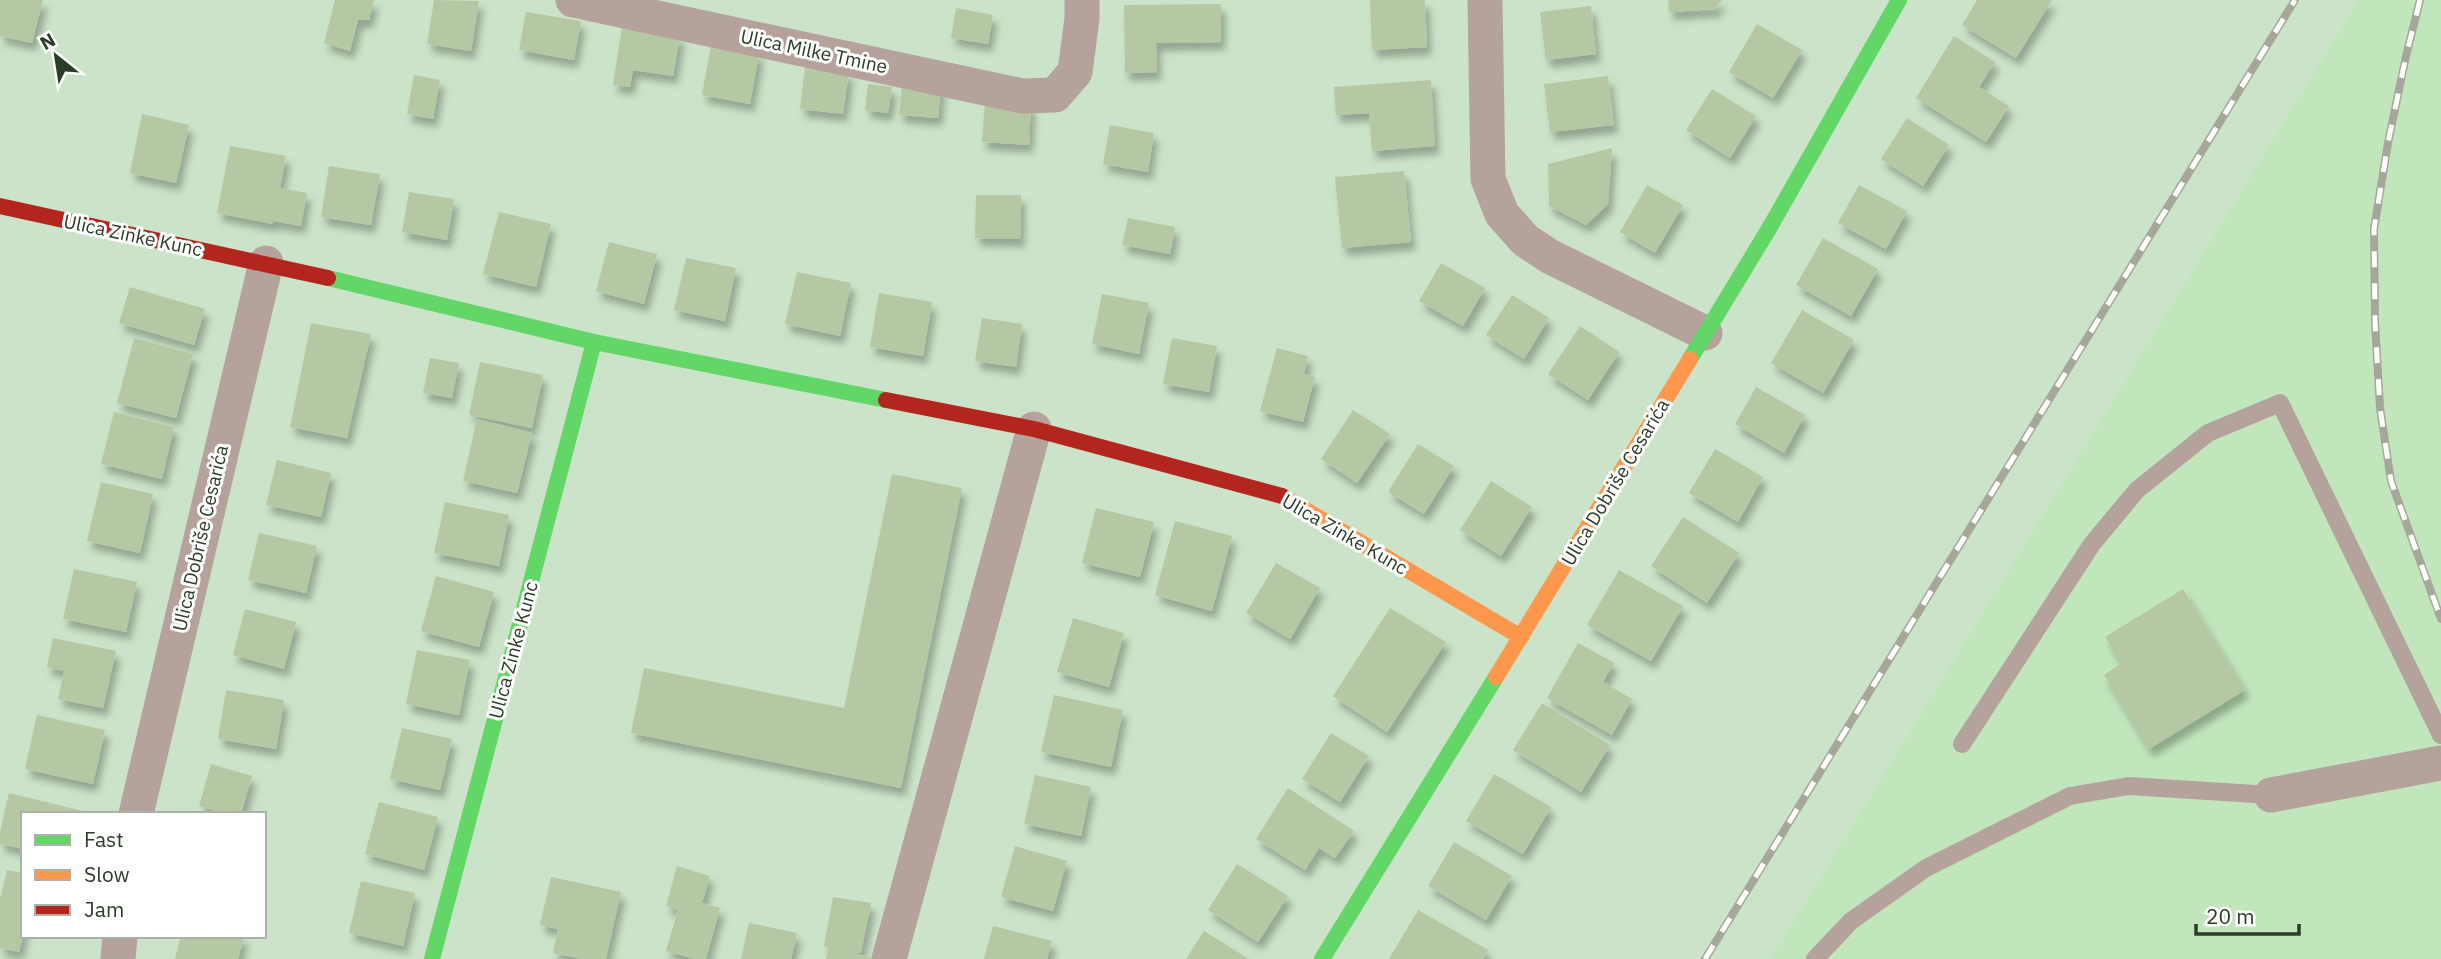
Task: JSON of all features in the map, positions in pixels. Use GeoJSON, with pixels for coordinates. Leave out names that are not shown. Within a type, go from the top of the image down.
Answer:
{"type":"FeatureCollection","features":[{"type":"Feature","properties":{"kind":"street","name":"Ulica Milke Tmine"},"geometry":{"type":"LineString","coordinates":[[573,0],[1022,96],[1055,95],[1075,72],[1082,0]]}},
{"type":"Feature","properties":{"kind":"street"},"geometry":{"type":"LineString","coordinates":[[1485,0],[1488,179],[1502,214],[1525,240],[1549,256],[1705,333]]}},
{"type":"Feature","properties":{"kind":"street","name":"Ulica Dobriše Cesarića"},"geometry":{"type":"LineString","coordinates":[[1322,959],[1521,638],[1770,227],[1899,0]]}},
{"type":"Feature","properties":{"kind":"street","name":"Ulica Zinke Kunc"},"geometry":{"type":"LineString","coordinates":[[0,206],[266,263],[594,342],[1034,429],[1286,497],[1521,638]]}},
{"type":"Feature","properties":{"kind":"street","name":"Ulica Dobriše Cesarića"},"geometry":{"type":"LineString","coordinates":[[136,812],[266,263]]}},
{"type":"Feature","properties":{"kind":"street","name":"Ulica Zinke Kunc"},"geometry":{"type":"LineString","coordinates":[[432,959],[594,342]]}},
{"type":"Feature","properties":{"kind":"street"},"geometry":{"type":"LineString","coordinates":[[889,959],[1034,429]]}},
{"type":"Feature","properties":{"kind":"street"},"geometry":{"type":"LineString","coordinates":[[2271,795],[2441,763]]}},
{"type":"Feature","properties":{"kind":"street"},"geometry":{"type":"LineString","coordinates":[[118,959],[120,938]]}},
{"type":"Feature","properties":{"kind":"lane"},"geometry":{"type":"LineString","coordinates":[[1962,744],[2092,544],[2137,490],[2208,433],[2280,403],[2441,735]]}},
{"type":"Feature","properties":{"kind":"lane"},"geometry":{"type":"LineString","coordinates":[[1815,959],[1851,921],[1926,868],[2070,796],[2129,786],[2271,795]]}},
{"type":"Feature","properties":{"kind":"shaded area"},"geometry":{"type":"Polygon","coordinates":[[[2359,0],[2441,0],[2441,959],[1771,959],[2359,0]]]}},
{"type":"Feature","properties":{"kind":"building"},"geometry":{"type":"Polygon","coordinates":[[[0,0],[43,0],[32,43],[0,36],[0,0]]]}},
{"type":"Feature","properties":{"kind":"building"},"geometry":{"type":"Polygon","coordinates":[[[335,0],[374,0],[369,20],[358,20],[350,51],[324,43],[335,0]]]}},
{"type":"Feature","properties":{"kind":"building"},"geometry":{"type":"Polygon","coordinates":[[[434,0],[479,1],[471,51],[427,44],[434,0]]]}},
{"type":"Feature","properties":{"kind":"building"},"geometry":{"type":"Polygon","coordinates":[[[1370,0],[1425,0],[1427,47],[1372,50],[1370,0]]]}},
{"type":"Feature","properties":{"kind":"building"},"geometry":{"type":"Polygon","coordinates":[[[1668,0],[1722,0],[1715,9],[1669,12],[1668,0]]]}},
{"type":"Feature","properties":{"kind":"building"},"geometry":{"type":"Polygon","coordinates":[[[1977,0],[2052,0],[2016,58],[1962,25],[1977,0]]]}},
{"type":"Feature","properties":{"kind":"building"},"geometry":{"type":"Polygon","coordinates":[[[1221,4],[1221,42],[1156,43],[1157,72],[1125,73],[1124,5],[1221,4]]]}},
{"type":"Feature","properties":{"kind":"building"},"geometry":{"type":"Polygon","coordinates":[[[1591,6],[1596,54],[1546,60],[1540,12],[1591,6]]]}},
{"type":"Feature","properties":{"kind":"building"},"geometry":{"type":"Polygon","coordinates":[[[956,8],[993,15],[988,44],[951,38],[956,8]]]}},
{"type":"Feature","properties":{"kind":"building"},"geometry":{"type":"Polygon","coordinates":[[[526,12],[581,21],[574,60],[519,50],[526,12]]]}},
{"type":"Feature","properties":{"kind":"building"},"geometry":{"type":"Polygon","coordinates":[[[1757,24],[1802,50],[1773,98],[1729,72],[1757,24]]]}},
{"type":"Feature","properties":{"kind":"building"},"geometry":{"type":"Polygon","coordinates":[[[622,27],[680,36],[673,76],[633,70],[630,87],[613,85],[622,27]]]}},
{"type":"Feature","properties":{"kind":"building"},"geometry":{"type":"Polygon","coordinates":[[[1954,36],[1995,62],[1979,87],[2009,106],[1986,142],[1916,98],[1954,36]]]}},
{"type":"Feature","properties":{"kind":"building"},"geometry":{"type":"Polygon","coordinates":[[[711,45],[759,53],[750,104],[702,95],[711,45]]]}},
{"type":"Feature","properties":{"kind":"building"},"geometry":{"type":"Polygon","coordinates":[[[805,67],[849,72],[843,114],[800,109],[805,67]]]}},
{"type":"Feature","properties":{"kind":"building"},"geometry":{"type":"Polygon","coordinates":[[[414,75],[440,80],[433,119],[407,114],[414,75]]]}},
{"type":"Feature","properties":{"kind":"building"},"geometry":{"type":"Polygon","coordinates":[[[1608,76],[1614,125],[1550,132],[1544,84],[1608,76]]]}},
{"type":"Feature","properties":{"kind":"building"},"geometry":{"type":"Polygon","coordinates":[[[1431,80],[1435,146],[1372,151],[1369,113],[1336,115],[1334,87],[1431,80]]]}},
{"type":"Feature","properties":{"kind":"building"},"geometry":{"type":"Polygon","coordinates":[[[902,83],[941,86],[938,118],[899,115],[902,83]]]}},
{"type":"Feature","properties":{"kind":"building"},"geometry":{"type":"Polygon","coordinates":[[[868,84],[892,87],[888,113],[865,110],[868,84]]]}},
{"type":"Feature","properties":{"kind":"building"},"geometry":{"type":"Polygon","coordinates":[[[1712,89],[1756,116],[1730,158],[1686,130],[1712,89]]]}},
{"type":"Feature","properties":{"kind":"building"},"geometry":{"type":"Polygon","coordinates":[[[985,101],[1031,104],[1029,145],[982,142],[985,101]]]}},
{"type":"Feature","properties":{"kind":"building"},"geometry":{"type":"Polygon","coordinates":[[[142,114],[189,125],[176,183],[130,173],[142,114]]]}},
{"type":"Feature","properties":{"kind":"building"},"geometry":{"type":"Polygon","coordinates":[[[1907,118],[1949,145],[1923,186],[1881,159],[1907,118]]]}},
{"type":"Feature","properties":{"kind":"building"},"geometry":{"type":"Polygon","coordinates":[[[1110,125],[1154,133],[1148,172],[1103,164],[1110,125]]]}},
{"type":"Feature","properties":{"kind":"building"},"geometry":{"type":"Polygon","coordinates":[[[230,146],[286,156],[280,188],[307,193],[301,226],[273,221],[273,224],[217,213],[230,146]]]}},
{"type":"Feature","properties":{"kind":"building"},"geometry":{"type":"Polygon","coordinates":[[[1612,148],[1608,204],[1586,225],[1549,206],[1548,164],[1612,148]]]}},
{"type":"Feature","properties":{"kind":"building"},"geometry":{"type":"Polygon","coordinates":[[[329,166],[380,174],[371,225],[321,217],[329,166]]]}},
{"type":"Feature","properties":{"kind":"building"},"geometry":{"type":"Polygon","coordinates":[[[1404,171],[1411,242],[1342,248],[1335,177],[1404,171]]]}},
{"type":"Feature","properties":{"kind":"building"},"geometry":{"type":"Polygon","coordinates":[[[1647,185],[1683,205],[1655,253],[1620,232],[1647,185]]]}},
{"type":"Feature","properties":{"kind":"building"},"geometry":{"type":"Polygon","coordinates":[[[1859,185],[1907,211],[1886,249],[1838,223],[1859,185]]]}},
{"type":"Feature","properties":{"kind":"building"},"geometry":{"type":"Polygon","coordinates":[[[409,192],[454,199],[447,240],[402,232],[409,192]]]}},
{"type":"Feature","properties":{"kind":"building"},"geometry":{"type":"Polygon","coordinates":[[[976,195],[1021,195],[1020,239],[975,238],[976,195]]]}},
{"type":"Feature","properties":{"kind":"building"},"geometry":{"type":"Polygon","coordinates":[[[499,212],[551,224],[536,287],[483,274],[499,212]]]}},
{"type":"Feature","properties":{"kind":"building"},"geometry":{"type":"Polygon","coordinates":[[[1128,218],[1175,227],[1170,254],[1122,245],[1128,218]]]}},
{"type":"Feature","properties":{"kind":"building"},"geometry":{"type":"Polygon","coordinates":[[[1823,238],[1878,269],[1851,316],[1796,285],[1823,238]]]}},
{"type":"Feature","properties":{"kind":"building"},"geometry":{"type":"Polygon","coordinates":[[[609,242],[657,254],[644,304],[596,291],[609,242]]]}},
{"type":"Feature","properties":{"kind":"building"},"geometry":{"type":"Polygon","coordinates":[[[686,258],[736,268],[725,321],[674,310],[686,258]]]}},
{"type":"Feature","properties":{"kind":"building"},"geometry":{"type":"Polygon","coordinates":[[[1441,263],[1485,288],[1463,326],[1419,301],[1441,263]]]}},
{"type":"Feature","properties":{"kind":"building"},"geometry":{"type":"Polygon","coordinates":[[[797,272],[851,283],[840,336],[785,324],[797,272]]]}},
{"type":"Feature","properties":{"kind":"building"},"geometry":{"type":"Polygon","coordinates":[[[130,287],[205,309],[194,345],[119,323],[130,287]]]}},
{"type":"Feature","properties":{"kind":"building"},"geometry":{"type":"Polygon","coordinates":[[[879,293],[932,302],[923,356],[870,347],[879,293]]]}},
{"type":"Feature","properties":{"kind":"building"},"geometry":{"type":"Polygon","coordinates":[[[1102,294],[1149,303],[1139,354],[1092,344],[1102,294]]]}},
{"type":"Feature","properties":{"kind":"building"},"geometry":{"type":"Polygon","coordinates":[[[1512,295],[1549,318],[1524,359],[1486,335],[1512,295]]]}},
{"type":"Feature","properties":{"kind":"building"},"geometry":{"type":"Polygon","coordinates":[[[1802,310],[1854,340],[1823,393],[1771,363],[1802,310]]]}},
{"type":"Feature","properties":{"kind":"building"},"geometry":{"type":"Polygon","coordinates":[[[982,318],[1022,324],[1016,367],[975,361],[982,318]]]}},
{"type":"Feature","properties":{"kind":"building"},"geometry":{"type":"Polygon","coordinates":[[[311,323],[371,334],[347,438],[290,427],[311,323]]]}},
{"type":"Feature","properties":{"kind":"building"},"geometry":{"type":"Polygon","coordinates":[[[1580,326],[1619,352],[1588,400],[1548,374],[1580,326]]]}},
{"type":"Feature","properties":{"kind":"building"},"geometry":{"type":"Polygon","coordinates":[[[134,338],[193,354],[176,418],[117,403],[134,338]]]}},
{"type":"Feature","properties":{"kind":"building"},"geometry":{"type":"Polygon","coordinates":[[[1172,338],[1217,346],[1209,392],[1163,384],[1172,338]]]}},
{"type":"Feature","properties":{"kind":"building"},"geometry":{"type":"Polygon","coordinates":[[[1277,348],[1308,356],[1304,374],[1315,377],[1303,422],[1260,411],[1277,348]]]}},
{"type":"Feature","properties":{"kind":"building"},"geometry":{"type":"Polygon","coordinates":[[[430,358],[459,363],[452,398],[423,393],[430,358]]]}},
{"type":"Feature","properties":{"kind":"building"},"geometry":{"type":"Polygon","coordinates":[[[480,362],[543,375],[532,428],[469,415],[480,362]]]}},
{"type":"Feature","properties":{"kind":"building"},"geometry":{"type":"Polygon","coordinates":[[[1756,387],[1805,415],[1784,453],[1735,424],[1756,387]]]}},
{"type":"Feature","properties":{"kind":"building"},"geometry":{"type":"Polygon","coordinates":[[[1353,410],[1390,434],[1357,483],[1321,459],[1353,410]]]}},
{"type":"Feature","properties":{"kind":"building"},"geometry":{"type":"Polygon","coordinates":[[[114,412],[174,427],[162,479],[101,464],[114,412]]]}},
{"type":"Feature","properties":{"kind":"building"},"geometry":{"type":"Polygon","coordinates":[[[477,419],[532,433],[517,493],[463,481],[477,419]]]}},
{"type":"Feature","properties":{"kind":"building"},"geometry":{"type":"Polygon","coordinates":[[[1418,444],[1454,466],[1424,514],[1388,492],[1418,444]]]}},
{"type":"Feature","properties":{"kind":"building"},"geometry":{"type":"Polygon","coordinates":[[[1715,449],[1763,477],[1738,522],[1689,493],[1715,449]]]}},
{"type":"Feature","properties":{"kind":"building"},"geometry":{"type":"Polygon","coordinates":[[[277,460],[331,473],[321,517],[266,505],[277,460]]]}},
{"type":"Feature","properties":{"kind":"building"},"geometry":{"type":"Polygon","coordinates":[[[892,474],[962,488],[901,788],[631,733],[644,668],[844,708],[892,474]]]}},
{"type":"Feature","properties":{"kind":"building"},"geometry":{"type":"Polygon","coordinates":[[[1491,481],[1532,507],[1501,556],[1460,530],[1491,481]]]}},
{"type":"Feature","properties":{"kind":"building"},"geometry":{"type":"Polygon","coordinates":[[[101,482],[153,494],[140,553],[87,541],[101,482]]]}},
{"type":"Feature","properties":{"kind":"building"},"geometry":{"type":"Polygon","coordinates":[[[445,502],[509,515],[499,566],[434,553],[445,502]]]}},
{"type":"Feature","properties":{"kind":"building"},"geometry":{"type":"Polygon","coordinates":[[[1096,508],[1154,522],[1140,577],[1082,563],[1096,508]]]}},
{"type":"Feature","properties":{"kind":"building"},"geometry":{"type":"Polygon","coordinates":[[[1683,517],[1739,553],[1707,603],[1651,566],[1683,517]]]}},
{"type":"Feature","properties":{"kind":"building"},"geometry":{"type":"Polygon","coordinates":[[[1175,521],[1232,536],[1212,611],[1155,595],[1175,521]]]}},
{"type":"Feature","properties":{"kind":"building"},"geometry":{"type":"Polygon","coordinates":[[[259,533],[317,546],[306,593],[248,580],[259,533]]]}},
{"type":"Feature","properties":{"kind":"building"},"geometry":{"type":"Polygon","coordinates":[[[1276,563],[1320,588],[1290,639],[1246,613],[1276,563]]]}},
{"type":"Feature","properties":{"kind":"building"},"geometry":{"type":"Polygon","coordinates":[[[74,569],[137,582],[126,632],[63,619],[74,569]]]}},
{"type":"Feature","properties":{"kind":"building"},"geometry":{"type":"Polygon","coordinates":[[[1619,570],[1683,606],[1651,661],[1587,625],[1619,570]]]}},
{"type":"Feature","properties":{"kind":"building"},"geometry":{"type":"Polygon","coordinates":[[[436,576],[494,592],[479,647],[421,631],[436,576]]]}},
{"type":"Feature","properties":{"kind":"building"},"geometry":{"type":"Polygon","coordinates":[[[2183,589],[2245,690],[2149,749],[2104,675],[2122,663],[2105,637],[2183,589]]]}},
{"type":"Feature","properties":{"kind":"building"},"geometry":{"type":"Polygon","coordinates":[[[1390,608],[1446,642],[1387,732],[1333,696],[1390,608]]]}},
{"type":"Feature","properties":{"kind":"building"},"geometry":{"type":"Polygon","coordinates":[[[245,609],[296,622],[284,669],[233,655],[245,609]]]}},
{"type":"Feature","properties":{"kind":"building"},"geometry":{"type":"Polygon","coordinates":[[[1073,618],[1124,633],[1109,687],[1057,672],[1073,618]]]}},
{"type":"Feature","properties":{"kind":"building"},"geometry":{"type":"Polygon","coordinates":[[[53,638],[116,651],[103,708],[58,699],[64,671],[47,667],[53,638]]]}},
{"type":"Feature","properties":{"kind":"building"},"geometry":{"type":"Polygon","coordinates":[[[1578,643],[1614,663],[1603,682],[1632,699],[1612,735],[1547,698],[1578,643]]]}},
{"type":"Feature","properties":{"kind":"building"},"geometry":{"type":"Polygon","coordinates":[[[417,650],[470,660],[459,715],[406,704],[417,650]]]}},
{"type":"Feature","properties":{"kind":"building"},"geometry":{"type":"Polygon","coordinates":[[[226,690],[284,700],[276,749],[218,739],[226,690]]]}},
{"type":"Feature","properties":{"kind":"building"},"geometry":{"type":"Polygon","coordinates":[[[1054,695],[1123,710],[1111,767],[1041,752],[1054,695]]]}},
{"type":"Feature","properties":{"kind":"building"},"geometry":{"type":"Polygon","coordinates":[[[1542,703],[1610,745],[1581,792],[1513,750],[1542,703]]]}},
{"type":"Feature","properties":{"kind":"building"},"geometry":{"type":"Polygon","coordinates":[[[37,715],[105,730],[93,784],[25,769],[37,715]]]}},
{"type":"Feature","properties":{"kind":"building"},"geometry":{"type":"Polygon","coordinates":[[[402,728],[452,739],[440,790],[390,779],[402,728]]]}},
{"type":"Feature","properties":{"kind":"building"},"geometry":{"type":"Polygon","coordinates":[[[1331,733],[1369,756],[1340,802],[1302,779],[1331,733]]]}},
{"type":"Feature","properties":{"kind":"building"},"geometry":{"type":"Polygon","coordinates":[[[211,764],[252,776],[242,812],[220,812],[199,806],[211,764]]]}},
{"type":"Feature","properties":{"kind":"building"},"geometry":{"type":"Polygon","coordinates":[[[1494,774],[1551,807],[1523,854],[1466,821],[1494,774]]]}},
{"type":"Feature","properties":{"kind":"building"},"geometry":{"type":"Polygon","coordinates":[[[1035,775],[1091,787],[1081,836],[1024,824],[1035,775]]]}},
{"type":"Feature","properties":{"kind":"building"},"geometry":{"type":"Polygon","coordinates":[[[1288,788],[1354,831],[1335,858],[1319,848],[1305,870],[1256,839],[1288,788]]]}},
{"type":"Feature","properties":{"kind":"building"},"geometry":{"type":"Polygon","coordinates":[[[9,793],[83,811],[21,812],[21,849],[0,844],[9,793]]]}},
{"type":"Feature","properties":{"kind":"building"},"geometry":{"type":"Polygon","coordinates":[[[379,802],[438,817],[424,870],[365,854],[379,802]]]}},
{"type":"Feature","properties":{"kind":"building"},"geometry":{"type":"Polygon","coordinates":[[[1454,842],[1512,876],[1486,920],[1428,886],[1454,842]]]}},
{"type":"Feature","properties":{"kind":"building"},"geometry":{"type":"Polygon","coordinates":[[[1015,846],[1067,861],[1053,911],[1001,897],[1015,846]]]}},
{"type":"Feature","properties":{"kind":"building"},"geometry":{"type":"Polygon","coordinates":[[[1237,864],[1288,896],[1258,942],[1208,910],[1237,864]]]}},
{"type":"Feature","properties":{"kind":"building"},"geometry":{"type":"Polygon","coordinates":[[[677,866],[710,876],[702,903],[720,908],[706,959],[695,959],[666,951],[678,910],[666,906],[677,866]]]}},
{"type":"Feature","properties":{"kind":"building"},"geometry":{"type":"Polygon","coordinates":[[[7,870],[21,873],[23,938],[19,952],[0,948],[0,899],[7,870]]]}},
{"type":"Feature","properties":{"kind":"building"},"geometry":{"type":"Polygon","coordinates":[[[551,877],[621,892],[606,959],[582,959],[553,953],[558,929],[540,925],[551,877]]]}},
{"type":"Feature","properties":{"kind":"building"},"geometry":{"type":"Polygon","coordinates":[[[361,881],[415,893],[403,946],[349,933],[361,881]]]}},
{"type":"Feature","properties":{"kind":"building"},"geometry":{"type":"Polygon","coordinates":[[[833,897],[871,903],[861,953],[848,951],[876,959],[826,959],[829,947],[824,946],[833,897]]]}},
{"type":"Feature","properties":{"kind":"building"},"geometry":{"type":"Polygon","coordinates":[[[1418,910],[1488,950],[1483,959],[1389,959],[1418,910]]]}},
{"type":"Feature","properties":{"kind":"building"},"geometry":{"type":"Polygon","coordinates":[[[749,923],[797,933],[791,959],[741,959],[749,923]]]}},
{"type":"Feature","properties":{"kind":"building"},"geometry":{"type":"Polygon","coordinates":[[[993,926],[1052,941],[1047,959],[984,959],[993,926]]]}},
{"type":"Feature","properties":{"kind":"building"},"geometry":{"type":"Polygon","coordinates":[[[1204,931],[1249,959],[1186,959],[1204,931]]]}},
{"type":"Feature","properties":{"kind":"building"},"geometry":{"type":"Polygon","coordinates":[[[180,938],[243,938],[238,959],[175,959],[180,938]]]}},
{"type":"Feature","properties":{"kind":"railway"},"geometry":{"type":"LineString","coordinates":[[1705,959],[2295,0]]}},
{"type":"Feature","properties":{"kind":"railway"},"geometry":{"type":"LineString","coordinates":[[2420,0],[2388,143],[2374,229],[2375,322],[2380,408],[2391,481],[2441,619]]}},
{"type":"Feature","properties":{"kind":"traffic: fast"},"geometry":{"type":"LineString","coordinates":[[1690,359],[1770,227],[1899,0]]}},
{"type":"Feature","properties":{"kind":"traffic: fast"},"geometry":{"type":"LineString","coordinates":[[328,278],[594,342],[886,400]]}},
{"type":"Feature","properties":{"kind":"traffic: fast"},"geometry":{"type":"LineString","coordinates":[[432,959],[594,342]]}},
{"type":"Feature","properties":{"kind":"traffic: fast"},"geometry":{"type":"LineString","coordinates":[[1322,959],[1496,677]]}},
{"type":"Feature","properties":{"kind":"traffic: slow"},"geometry":{"type":"LineString","coordinates":[[1496,677],[1690,359]]}},
{"type":"Feature","properties":{"kind":"traffic: slow"},"geometry":{"type":"LineString","coordinates":[[1282,496],[1521,637]]}},
{"type":"Feature","properties":{"kind":"traffic: jam"},"geometry":{"type":"LineString","coordinates":[[0,206],[328,278]]}},
{"type":"Feature","properties":{"kind":"traffic: jam"},"geometry":{"type":"LineString","coordinates":[[886,400],[1034,429],[1282,496]]}}]}
